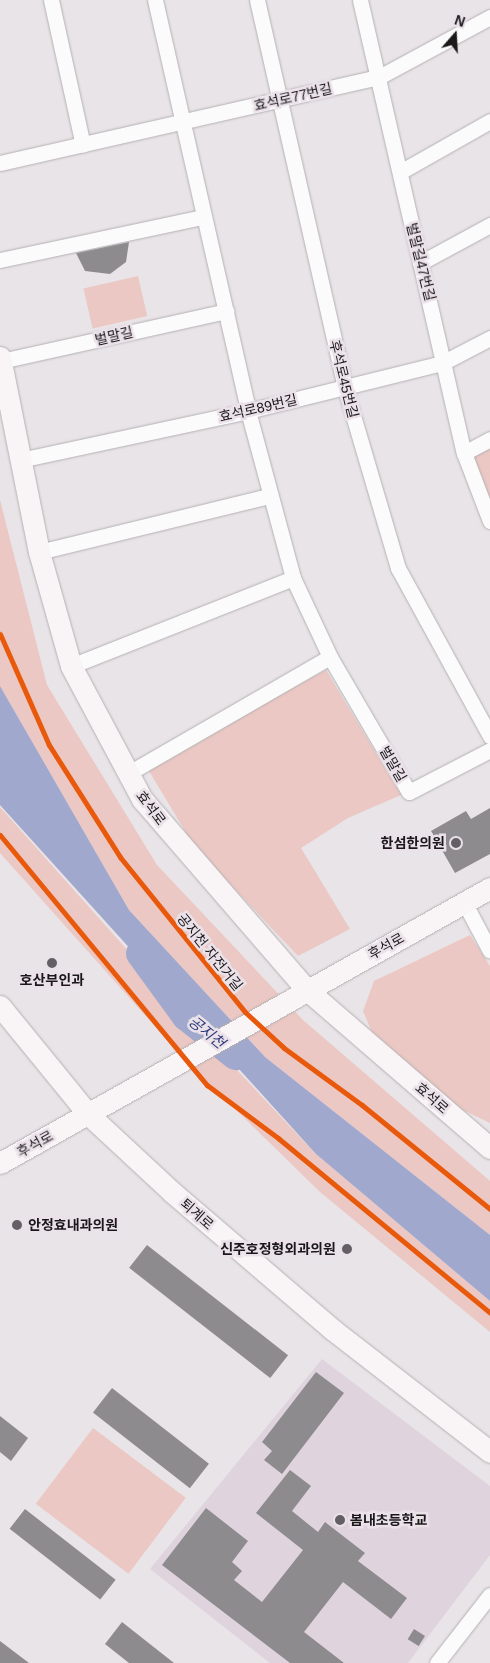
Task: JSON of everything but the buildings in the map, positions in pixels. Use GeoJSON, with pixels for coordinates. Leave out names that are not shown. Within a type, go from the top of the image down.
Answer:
{"type":"FeatureCollection","features":[{"type":"Feature","properties":{"kind":"street"},"geometry":{"type":"LineString","coordinates":[[51,0],[83,145]]}},
{"type":"Feature","properties":{"kind":"street","name":"벌말길"},"geometry":{"type":"LineString","coordinates":[[155,0],[203,217],[227,311],[248,411],[269,496],[293,578],[330,657],[409,792],[490,750]]}},
{"type":"Feature","properties":{"kind":"street","name":"후석로45번길"},"geometry":{"type":"LineString","coordinates":[[257,0],[278,101],[345,388],[398,568],[490,736]]}},
{"type":"Feature","properties":{"kind":"street","name":"벌말길47번길"},"geometry":{"type":"LineString","coordinates":[[360,0],[464,453],[490,521]]}},
{"type":"Feature","properties":{"kind":"street","name":"효석로77번길"},"geometry":{"type":"LineString","coordinates":[[0,162],[183,124],[379,78],[490,17]]}},
{"type":"Feature","properties":{"kind":"street"},"geometry":{"type":"LineString","coordinates":[[400,172],[490,121]]}},
{"type":"Feature","properties":{"kind":"street"},"geometry":{"type":"LineString","coordinates":[[0,260],[203,217]]}},
{"type":"Feature","properties":{"kind":"street"},"geometry":{"type":"LineString","coordinates":[[420,263],[490,226]]}},
{"type":"Feature","properties":{"kind":"street","name":"벌말길"},"geometry":{"type":"LineString","coordinates":[[0,359],[227,311]]}},
{"type":"Feature","properties":{"kind":"street","name":"효석로89번길"},"geometry":{"type":"LineString","coordinates":[[20,460],[248,411],[442,363],[490,338]]}},
{"type":"Feature","properties":{"kind":"street","name":"효석로"},"geometry":{"type":"LineString","coordinates":[[0,359],[39,552],[71,666],[127,774],[166,829],[306,990],[490,1148]]}},
{"type":"Feature","properties":{"kind":"street"},"geometry":{"type":"LineString","coordinates":[[464,453],[490,439]]}},
{"type":"Feature","properties":{"kind":"street"},"geometry":{"type":"LineString","coordinates":[[39,552],[269,496]]}},
{"type":"Feature","properties":{"kind":"street"},"geometry":{"type":"LineString","coordinates":[[71,666],[293,578]]}},
{"type":"Feature","properties":{"kind":"street"},"geometry":{"type":"LineString","coordinates":[[127,774],[330,657]]}},
{"type":"Feature","properties":{"kind":"street","name":"후석로"},"geometry":{"type":"LineString","coordinates":[[0,1163],[490,888]]}},
{"type":"Feature","properties":{"kind":"street"},"geometry":{"type":"LineString","coordinates":[[464,902],[490,951]]}},
{"type":"Feature","properties":{"kind":"street","name":"퇴계로"},"geometry":{"type":"LineString","coordinates":[[0,1006],[88,1114],[333,1330],[490,1452]]}},
{"type":"Feature","properties":{"kind":"street"},"geometry":{"type":"LineString","coordinates":[[437,1663],[490,1595]]}},
{"type":"Feature","properties":{"kind":"shaded area"},"geometry":{"type":"Polygon","coordinates":[[[138,276],[147,316],[93,329],[83,289],[138,276]]]}},
{"type":"Feature","properties":{"kind":"shaded area"},"geometry":{"type":"Polygon","coordinates":[[[490,448],[490,507],[472,458],[490,448]]]}},
{"type":"Feature","properties":{"kind":"shaded area"},"geometry":{"type":"Polygon","coordinates":[[[0,500],[47,685],[157,865],[303,1020],[490,1181],[490,1235],[265,1057],[129,910],[0,686],[0,500]]]}},
{"type":"Feature","properties":{"kind":"shaded area"},"geometry":{"type":"Polygon","coordinates":[[[326,670],[401,795],[348,818],[301,848],[350,929],[298,956],[194,846],[146,766],[326,670]]]}},
{"type":"Feature","properties":{"kind":"shaded area"},"geometry":{"type":"Polygon","coordinates":[[[0,807],[186,1016],[316,1154],[490,1301],[490,1332],[320,1192],[184,1059],[0,853],[0,807]]]}},
{"type":"Feature","properties":{"kind":"shaded area"},"geometry":{"type":"Polygon","coordinates":[[[470,935],[490,966],[490,1123],[461,1109],[374,1037],[363,1011],[374,981],[470,935]]]}},
{"type":"Feature","properties":{"kind":"shaded area","name":"봄내초등학교"},"geometry":{"type":"Polygon","coordinates":[[[322,1359],[490,1486],[490,1555],[408,1663],[270,1663],[150,1569],[322,1359]]]}},
{"type":"Feature","properties":{"kind":"shaded area"},"geometry":{"type":"Polygon","coordinates":[[[93,1428],[186,1498],[128,1574],[36,1504],[93,1428]]]}},
{"type":"Feature","properties":{"kind":"water"},"geometry":{"type":"Polygon","coordinates":[[[0,686],[129,910],[265,1057],[490,1235],[490,1301],[316,1154],[0,805],[0,686]]]}},
{"type":"Feature","properties":{"kind":"waterway","name":"공지천"},"geometry":{"type":"LineString","coordinates":[[140,953],[186,1016],[235,1055]]}},
{"type":"Feature","properties":{"kind":"cycle path","name":"공지천 자전거길"},"geometry":{"type":"LineString","coordinates":[[0,634],[49,745],[120,857],[245,1012],[284,1048],[362,1105],[490,1209]]}},
{"type":"Feature","properties":{"kind":"cycle path"},"geometry":{"type":"LineString","coordinates":[[0,835],[207,1085],[278,1138],[490,1313]]}},
{"type":"Feature","properties":{"kind":"place","name":"한섬한의원"},"geometry":{"type":"Point","coordinates":[456,843]}},
{"type":"Feature","properties":{"kind":"place","name":"호산부인과"},"geometry":{"type":"Point","coordinates":[52,963]}},
{"type":"Feature","properties":{"kind":"place","name":"안정효내과의원"},"geometry":{"type":"Point","coordinates":[17,1225]}},
{"type":"Feature","properties":{"kind":"place","name":"신주호정형외과의원"},"geometry":{"type":"Point","coordinates":[347,1249]}},
{"type":"Feature","properties":{"kind":"place","name":"봄내초등학교"},"geometry":{"type":"Point","coordinates":[340,1520]}}]}
